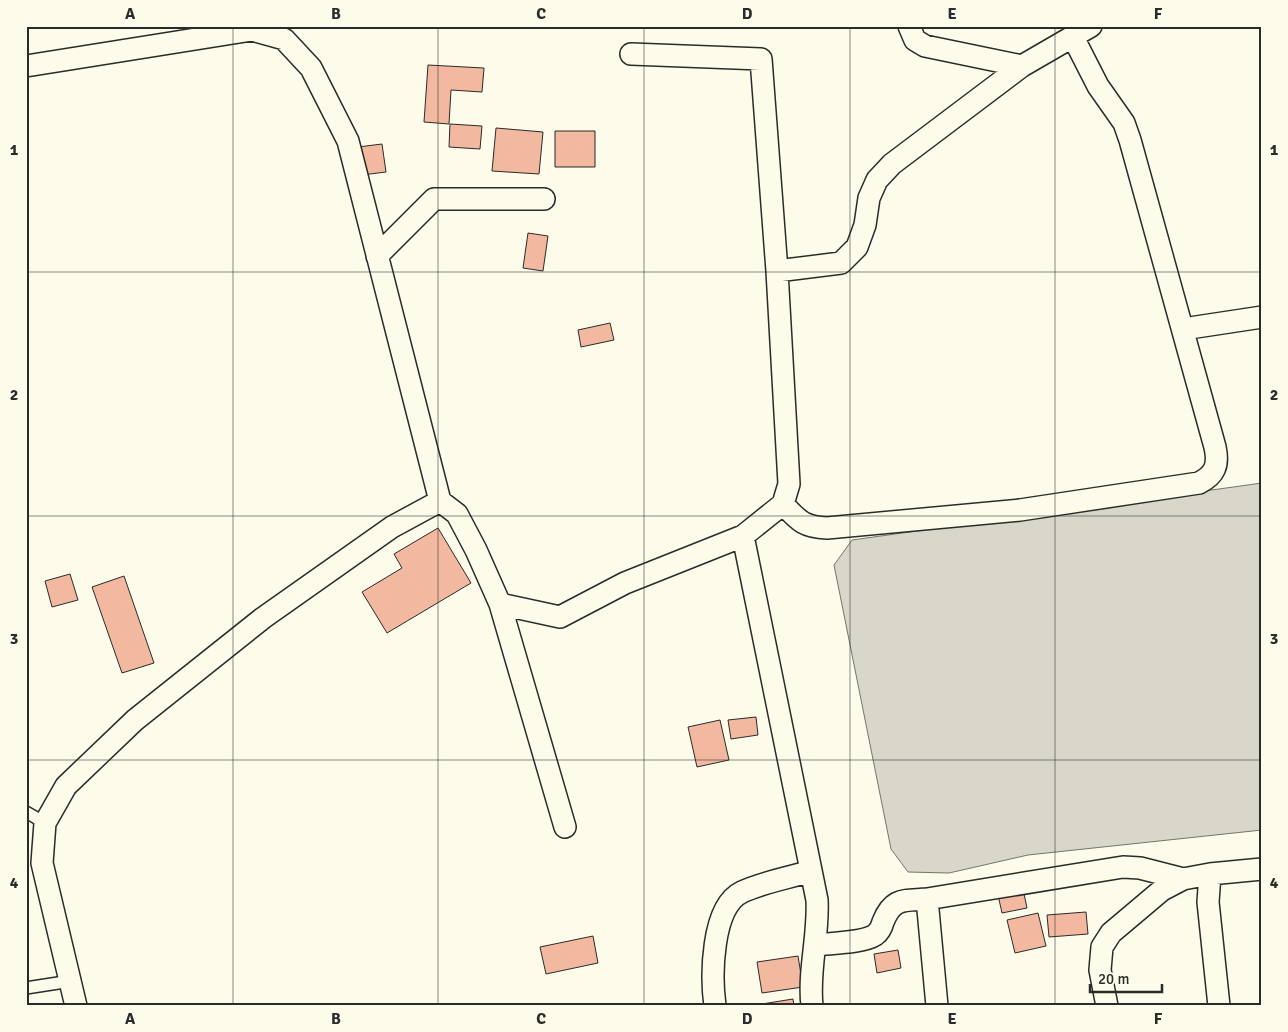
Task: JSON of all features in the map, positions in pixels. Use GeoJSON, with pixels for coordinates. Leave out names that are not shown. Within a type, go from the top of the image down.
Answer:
{"type":"FeatureCollection","features":[{"type":"Feature","properties":{"kind":"street"},"geometry":{"type":"LineString","coordinates":[[909,26],[915,40],[925,46],[1022,66]]}},
{"type":"Feature","properties":{"kind":"street"},"geometry":{"type":"LineString","coordinates":[[26,66],[252,30],[284,39],[311,68],[348,141],[440,501],[457,514],[476,550],[500,604],[565,826]]}},
{"type":"Feature","properties":{"kind":"street"},"geometry":{"type":"LineString","coordinates":[[778,271],[841,263],[857,248],[865,226],[869,198],[877,180],[892,164],[1022,66],[1082,32],[1098,86],[1124,123],[1218,460],[1209,478],[1199,483],[1020,510],[810,528],[798,521],[783,504]]}},
{"type":"Feature","properties":{"kind":"street"},"geometry":{"type":"LineString","coordinates":[[500,604],[560,616],[625,583],[743,536],[783,504],[789,484],[778,271],[761,59],[631,54]]}},
{"type":"Feature","properties":{"kind":"street"},"geometry":{"type":"LineString","coordinates":[[377,256],[434,199],[544,199]]}},
{"type":"Feature","properties":{"kind":"street"},"geometry":{"type":"LineString","coordinates":[[1183,329],[1262,317]]}},
{"type":"Feature","properties":{"kind":"street"},"geometry":{"type":"LineString","coordinates":[[76,1006],[42,863],[45,822],[66,786],[135,720],[262,618],[392,527],[440,501]]}},
{"type":"Feature","properties":{"kind":"street"},"geometry":{"type":"LineString","coordinates":[[743,536],[817,900],[816,945],[811,993],[812,1006]]}},
{"type":"Feature","properties":{"kind":"street"},"geometry":{"type":"LineString","coordinates":[[816,945],[875,935],[882,927],[893,903],[1123,867],[1140,868],[1183,879]]}},
{"type":"Feature","properties":{"kind":"street"},"geometry":{"type":"LineString","coordinates":[[1107,1006],[1100,970],[1102,948],[1111,933],[1162,890],[1183,879],[1210,874],[1262,869]]}},
{"type":"Feature","properties":{"kind":"street"},"geometry":{"type":"LineString","coordinates":[[714,1006],[712,964],[722,916],[730,901],[741,892],[811,871]]}},
{"type":"Feature","properties":{"kind":"street"},"geometry":{"type":"LineString","coordinates":[[1210,874],[1208,902],[1219,1006]]}},
{"type":"Feature","properties":{"kind":"street"},"geometry":{"type":"LineString","coordinates":[[927,899],[937,1006]]}},
{"type":"Feature","properties":{"kind":"lane"},"geometry":{"type":"LineString","coordinates":[[26,812],[45,822]]}},
{"type":"Feature","properties":{"kind":"lane"},"geometry":{"type":"LineString","coordinates":[[26,988],[71,981]]}},
{"type":"Feature","properties":{"kind":"shaded area"},"geometry":{"type":"Polygon","coordinates":[[[1262,483],[1262,830],[1028,855],[949,873],[908,872],[891,849],[834,565],[852,540],[1262,483]]]}},
{"type":"Feature","properties":{"kind":"building"},"geometry":{"type":"Polygon","coordinates":[[[428,65],[484,68],[482,92],[451,90],[449,124],[424,122],[428,65]]]}},
{"type":"Feature","properties":{"kind":"building"},"geometry":{"type":"Polygon","coordinates":[[[450,124],[482,126],[480,149],[449,147],[450,124]]]}},
{"type":"Feature","properties":{"kind":"building"},"geometry":{"type":"Polygon","coordinates":[[[496,128],[543,132],[539,174],[492,171],[496,128]]]}},
{"type":"Feature","properties":{"kind":"building"},"geometry":{"type":"Polygon","coordinates":[[[555,131],[595,131],[595,167],[555,167],[555,131]]]}},
{"type":"Feature","properties":{"kind":"building"},"geometry":{"type":"Polygon","coordinates":[[[382,144],[386,172],[362,175],[358,147],[382,144]]]}},
{"type":"Feature","properties":{"kind":"building"},"geometry":{"type":"Polygon","coordinates":[[[528,233],[548,236],[543,271],[523,268],[528,233]]]}},
{"type":"Feature","properties":{"kind":"building"},"geometry":{"type":"Polygon","coordinates":[[[610,323],[614,340],[581,347],[578,330],[610,323]]]}},
{"type":"Feature","properties":{"kind":"building"},"geometry":{"type":"Polygon","coordinates":[[[438,528],[471,583],[387,633],[362,592],[402,568],[394,554],[438,528]]]}},
{"type":"Feature","properties":{"kind":"building"},"geometry":{"type":"Polygon","coordinates":[[[70,574],[78,600],[52,607],[45,581],[70,574]]]}},
{"type":"Feature","properties":{"kind":"building"},"geometry":{"type":"Polygon","coordinates":[[[124,576],[154,663],[122,673],[92,587],[124,576]]]}},
{"type":"Feature","properties":{"kind":"building"},"geometry":{"type":"Polygon","coordinates":[[[756,717],[758,735],[731,739],[728,720],[756,717]]]}},
{"type":"Feature","properties":{"kind":"building"},"geometry":{"type":"Polygon","coordinates":[[[720,720],[729,760],[697,767],[688,727],[720,720]]]}},
{"type":"Feature","properties":{"kind":"building"},"geometry":{"type":"Polygon","coordinates":[[[1023,889],[1027,908],[1002,913],[998,895],[1023,889]]]}},
{"type":"Feature","properties":{"kind":"building"},"geometry":{"type":"Polygon","coordinates":[[[1086,912],[1088,934],[1049,937],[1047,915],[1086,912]]]}},
{"type":"Feature","properties":{"kind":"building"},"geometry":{"type":"Polygon","coordinates":[[[1038,913],[1046,946],[1015,953],[1007,920],[1038,913]]]}},
{"type":"Feature","properties":{"kind":"building"},"geometry":{"type":"Polygon","coordinates":[[[593,936],[598,963],[546,974],[540,947],[593,936]]]}},
{"type":"Feature","properties":{"kind":"building"},"geometry":{"type":"Polygon","coordinates":[[[898,950],[901,968],[877,973],[874,954],[898,950]]]}},
{"type":"Feature","properties":{"kind":"building"},"geometry":{"type":"Polygon","coordinates":[[[798,956],[803,987],[762,993],[757,962],[798,956]]]}},
{"type":"Feature","properties":{"kind":"building"},"geometry":{"type":"Polygon","coordinates":[[[793,999],[794,1006],[763,1006],[762,1004],[793,999]]]}}]}
